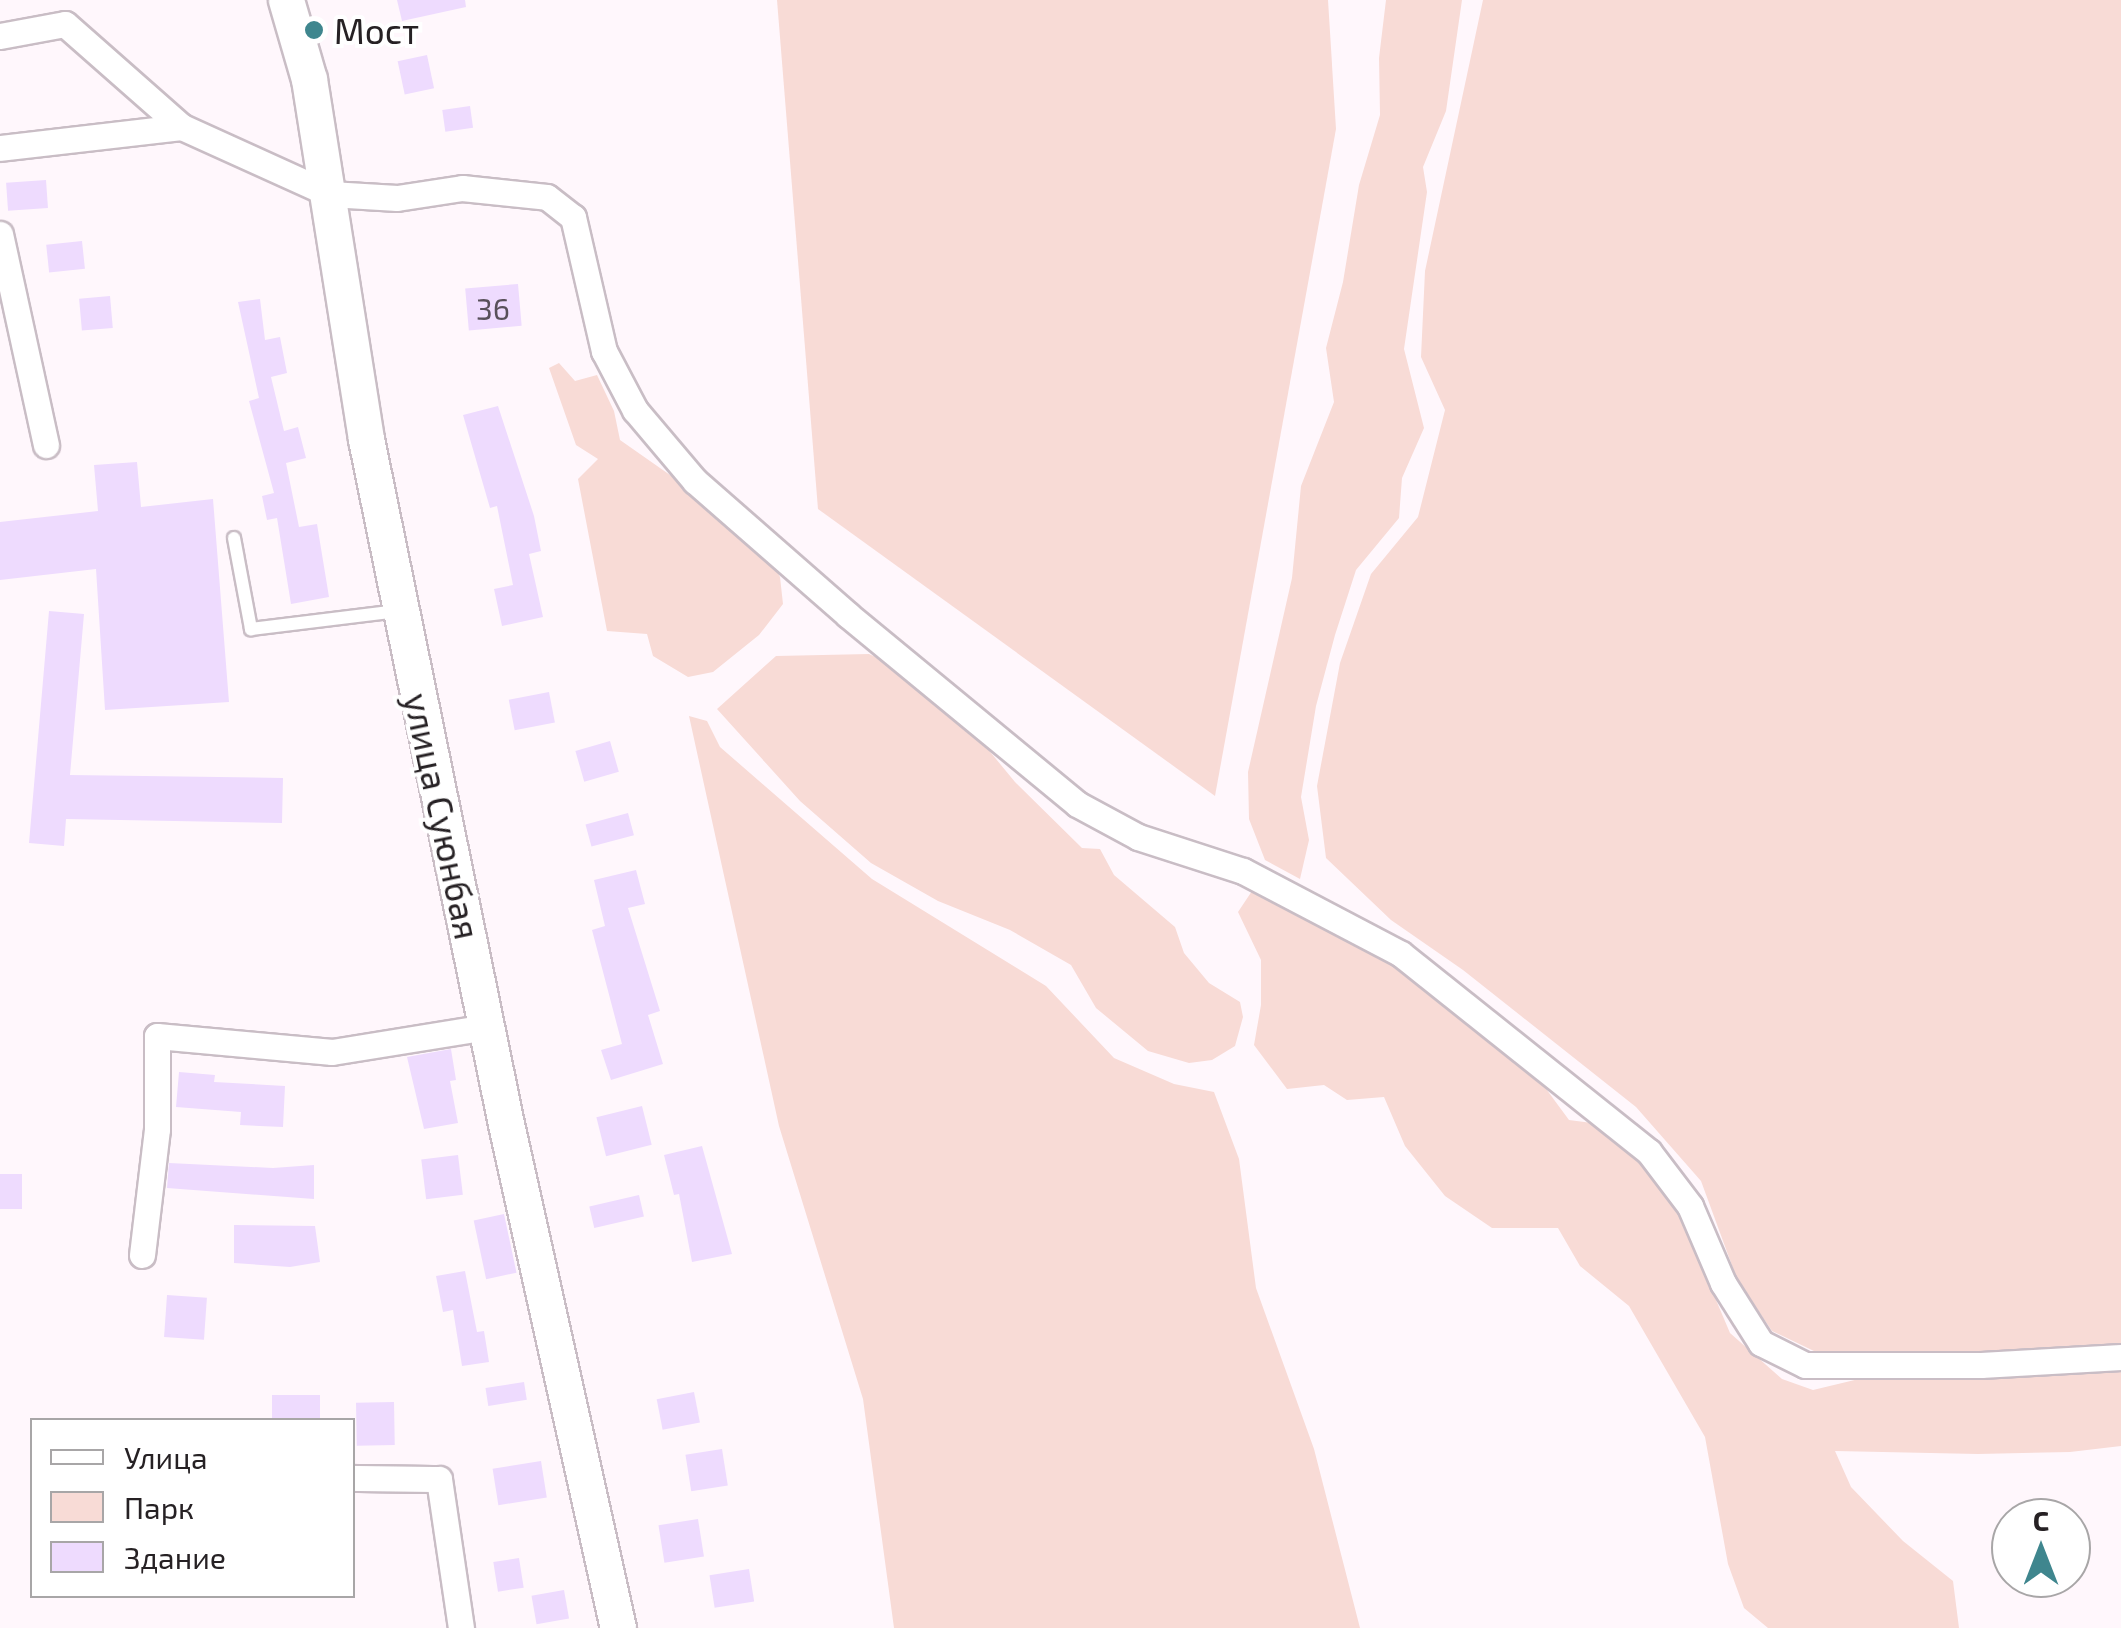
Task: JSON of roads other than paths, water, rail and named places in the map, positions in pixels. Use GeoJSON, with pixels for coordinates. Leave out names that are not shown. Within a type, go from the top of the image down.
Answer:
{"type":"FeatureCollection","features":[{"type":"Feature","properties":{"kind":"main road","name":"улица Суюнбая"},"geometry":{"type":"LineString","coordinates":[[286,0],[309,79],[363,422],[401,611],[486,1026],[618,1628]]}},
{"type":"Feature","properties":{"kind":"street"},"geometry":{"type":"LineString","coordinates":[[0,36],[66,24],[182,127],[330,194],[397,198],[462,188],[547,197],[573,218],[604,351],[635,410],[696,481],[848,615],[1076,804],[1138,837],[1243,871],[1400,954],[1649,1152],[1690,1206],[1723,1283],[1761,1343],[1805,1366],[1982,1366],[2121,1357]]}},
{"type":"Feature","properties":{"kind":"street"},"geometry":{"type":"LineString","coordinates":[[0,148],[182,127]]}},
{"type":"Feature","properties":{"kind":"street"},"geometry":{"type":"LineString","coordinates":[[0,234],[46,445]]}},
{"type":"Feature","properties":{"kind":"street"},"geometry":{"type":"LineString","coordinates":[[142,1255],[156,1129],[156,1036],[332,1052],[486,1026]]}},
{"type":"Feature","properties":{"kind":"street"},"geometry":{"type":"LineString","coordinates":[[355,1478],[439,1479],[461,1628]]}},
{"type":"Feature","properties":{"kind":"lane"},"geometry":{"type":"LineString","coordinates":[[234,538],[251,629],[401,611]]}},
{"type":"Feature","properties":{"kind":"place","name":"Мост"},"geometry":{"type":"Point","coordinates":[314,30]}}]}
